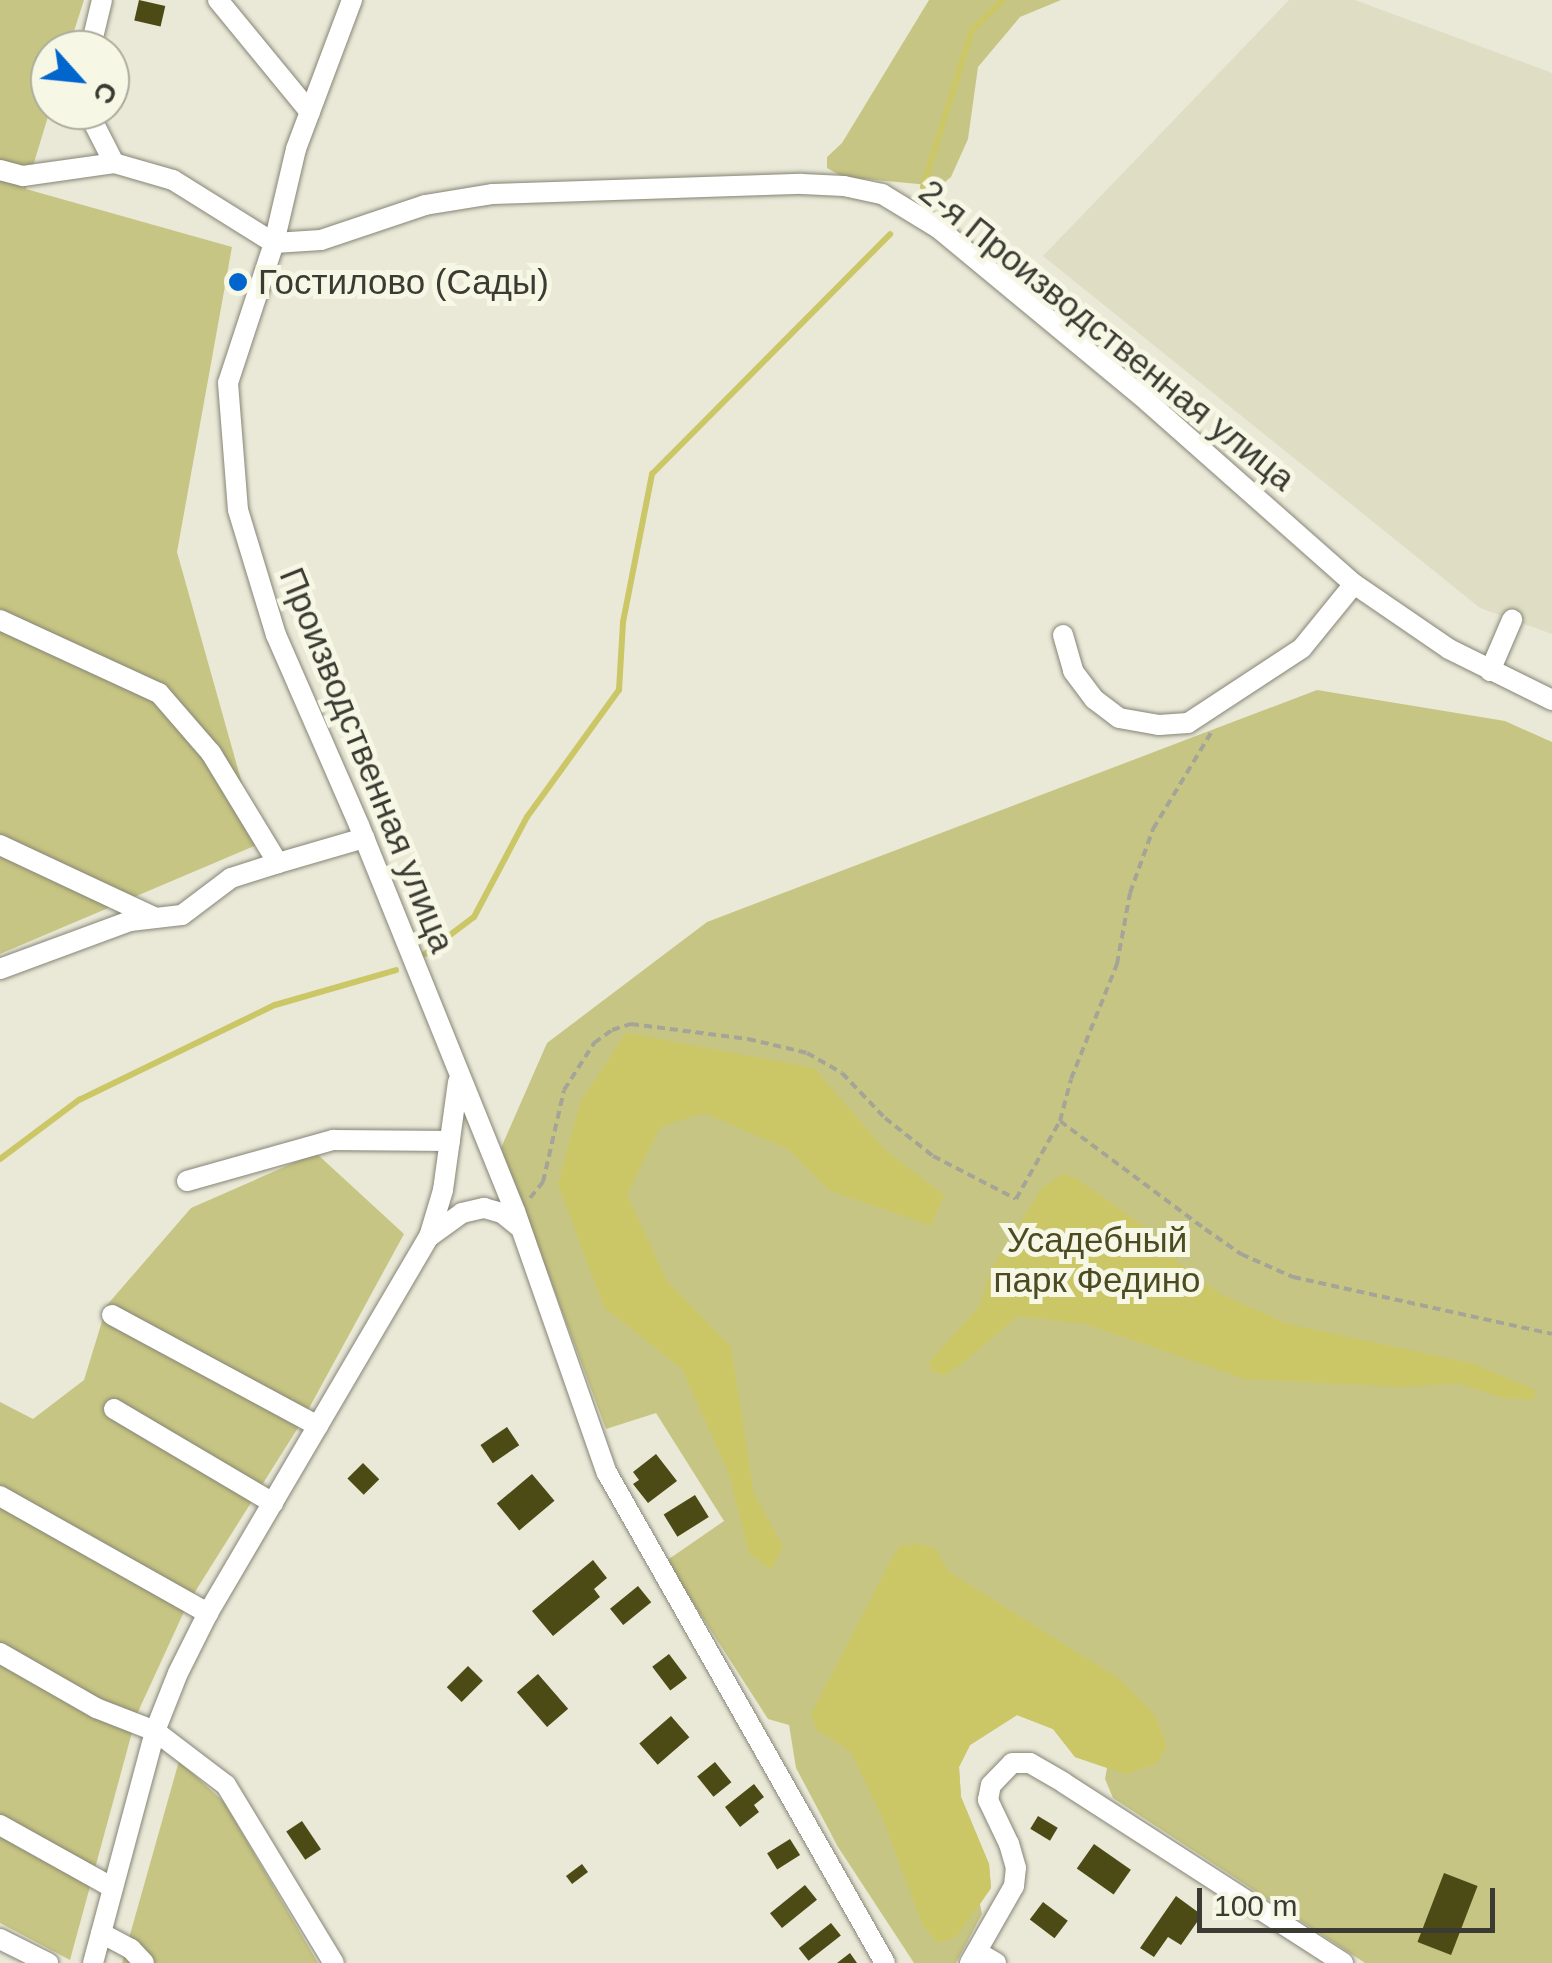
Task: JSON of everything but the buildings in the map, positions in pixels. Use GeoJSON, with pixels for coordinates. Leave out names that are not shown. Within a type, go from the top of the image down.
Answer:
{"type":"FeatureCollection","features":[{"type":"Feature","properties":{"kind":"street"},"geometry":{"type":"LineString","coordinates":[[94,30],[100,0]]}},
{"type":"Feature","properties":{"kind":"street"},"geometry":{"type":"LineString","coordinates":[[218,0],[310,112]]}},
{"type":"Feature","properties":{"kind":"street","name":"Производственная улица"},"geometry":{"type":"LineString","coordinates":[[352,0],[279,205],[274,243],[228,384],[238,510],[276,635],[364,838],[458,1080],[518,1220],[607,1473],[885,1963]]}},
{"type":"Feature","properties":{"kind":"street"},"geometry":{"type":"LineString","coordinates":[[98,130],[114,164]]}},
{"type":"Feature","properties":{"kind":"street"},"geometry":{"type":"LineString","coordinates":[[0,170],[23,176],[114,164],[173,180],[274,243]]}},
{"type":"Feature","properties":{"kind":"street","name":"2-я Производственная улица"},"geometry":{"type":"LineString","coordinates":[[274,243],[322,240],[426,205],[493,194],[802,184],[844,186],[882,194],[953,241],[1148,402],[1354,584],[1490,671],[1552,700]]}},
{"type":"Feature","properties":{"kind":"street"},"geometry":{"type":"LineString","coordinates":[[1063,636],[1072,671],[1094,699],[1119,718],[1159,725],[1188,723],[1302,648],[1354,584]]}},
{"type":"Feature","properties":{"kind":"street"},"geometry":{"type":"LineString","coordinates":[[0,620],[159,693],[211,752],[278,863]]}},
{"type":"Feature","properties":{"kind":"street"},"geometry":{"type":"LineString","coordinates":[[1490,671],[1512,620]]}},
{"type":"Feature","properties":{"kind":"street"},"geometry":{"type":"LineString","coordinates":[[0,969],[130,921],[182,915],[230,878],[364,838]]}},
{"type":"Feature","properties":{"kind":"street"},"geometry":{"type":"LineString","coordinates":[[0,846],[156,918]]}},
{"type":"Feature","properties":{"kind":"street"},"geometry":{"type":"LineString","coordinates":[[93,1963],[156,1730],[208,1612],[429,1237],[444,1190],[458,1080]]}},
{"type":"Feature","properties":{"kind":"street"},"geometry":{"type":"LineString","coordinates":[[186,1181],[333,1140],[450,1141]]}},
{"type":"Feature","properties":{"kind":"street"},"geometry":{"type":"LineString","coordinates":[[429,1237],[462,1213],[484,1208],[518,1220]]}},
{"type":"Feature","properties":{"kind":"street"},"geometry":{"type":"LineString","coordinates":[[112,1315],[318,1426]]}},
{"type":"Feature","properties":{"kind":"street"},"geometry":{"type":"LineString","coordinates":[[114,1410],[273,1502]]}},
{"type":"Feature","properties":{"kind":"street"},"geometry":{"type":"LineString","coordinates":[[0,1496],[208,1612]]}},
{"type":"Feature","properties":{"kind":"street"},"geometry":{"type":"LineString","coordinates":[[0,1653],[96,1708],[156,1730],[236,1797],[334,1963]]}},
{"type":"Feature","properties":{"kind":"street"},"geometry":{"type":"LineString","coordinates":[[996,1963],[974,1957],[1014,1886],[1016,1868],[988,1800],[991,1784],[1012,1763],[1030,1763],[1343,1963]]}},
{"type":"Feature","properties":{"kind":"street"},"geometry":{"type":"LineString","coordinates":[[0,1826],[114,1888]]}},
{"type":"Feature","properties":{"kind":"street"},"geometry":{"type":"LineString","coordinates":[[101,1934],[131,1949],[144,1963]]}},
{"type":"Feature","properties":{"kind":"street"},"geometry":{"type":"LineString","coordinates":[[0,1938],[48,1963]]}},
{"type":"Feature","properties":{"kind":"path"},"geometry":{"type":"LineString","coordinates":[[518,1220],[543,1182],[564,1090],[594,1043],[631,1024],[748,1039],[807,1053],[842,1073],[884,1118],[932,1156],[1016,1199],[1060,1122],[1070,1079],[1116,964],[1130,893],[1154,829],[1213,730]]}},
{"type":"Feature","properties":{"kind":"path"},"geometry":{"type":"LineString","coordinates":[[1060,1122],[1241,1254],[1292,1278],[1552,1334]]}},
{"type":"Feature","properties":{"kind":"shaded area"},"geometry":{"type":"Polygon","coordinates":[[[1289,0],[1355,0],[1552,73],[1552,634],[1480,608],[1043,256],[1289,0]]]}},
{"type":"Feature","properties":{"kind":"shaded area"},"geometry":{"type":"Polygon","coordinates":[[[626,1033],[814,1068],[885,1150],[944,1195],[931,1226],[829,1190],[788,1149],[704,1113],[660,1127],[627,1195],[667,1281],[731,1347],[754,1494],[783,1547],[771,1570],[749,1553],[729,1474],[682,1369],[604,1307],[558,1184],[580,1103],[626,1033]]]}},
{"type":"Feature","properties":{"kind":"shaded area"},"geometry":{"type":"Polygon","coordinates":[[[1063,1174],[1076,1178],[1146,1228],[1164,1251],[1220,1294],[1288,1324],[1474,1364],[1535,1390],[1535,1399],[1503,1398],[1457,1383],[1405,1387],[1245,1379],[1086,1324],[1018,1316],[959,1366],[944,1375],[932,1371],[929,1362],[979,1307],[991,1270],[1041,1189],[1063,1174]]]}},
{"type":"Feature","properties":{"kind":"shaded area"},"geometry":{"type":"Polygon","coordinates":[[[919,1544],[936,1549],[949,1572],[1118,1678],[1155,1715],[1167,1746],[1157,1763],[1126,1774],[1075,1757],[1053,1729],[1017,1715],[970,1745],[959,1767],[961,1797],[989,1864],[991,1888],[956,1937],[938,1943],[923,1926],[882,1817],[851,1752],[816,1729],[811,1714],[891,1560],[900,1546],[919,1544]]]}},
{"type":"Feature","properties":{"kind":"green space"},"geometry":{"type":"Polygon","coordinates":[[[0,0],[84,0],[74,30],[30,30],[30,130],[44,130],[26,189],[232,247],[177,552],[259,844],[0,954],[0,0]]]}},
{"type":"Feature","properties":{"kind":"green space"},"geometry":{"type":"Polygon","coordinates":[[[929,0],[1061,0],[1020,17],[978,67],[968,139],[951,177],[940,186],[843,177],[827,168],[827,157],[842,143],[929,0]]]}},
{"type":"Feature","properties":{"kind":"green space","name":"Усадебный парк Федино"},"geometry":{"type":"Polygon","coordinates":[[[1317,690],[1505,721],[1552,742],[1552,1963],[1365,1963],[1113,1798],[1105,1779],[1107,1768],[1075,1757],[1053,1729],[1017,1715],[970,1745],[959,1767],[961,1797],[989,1864],[991,1888],[980,1904],[982,1914],[956,1963],[914,1963],[838,1847],[796,1768],[789,1725],[768,1719],[666,1561],[724,1521],[656,1413],[606,1429],[501,1148],[547,1043],[707,922],[1317,690]]]}},
{"type":"Feature","properties":{"kind":"green space"},"geometry":{"type":"Polygon","coordinates":[[[316,1153],[404,1234],[301,1423],[188,1603],[137,1714],[70,1960],[0,1923],[0,1402],[33,1419],[84,1380],[107,1305],[191,1208],[316,1153]]]}},
{"type":"Feature","properties":{"kind":"green space"},"geometry":{"type":"Polygon","coordinates":[[[179,1761],[224,1802],[318,1963],[122,1963],[179,1761]]]}},
{"type":"Feature","properties":{"kind":"waterway"},"geometry":{"type":"LineString","coordinates":[[923,187],[972,30],[1003,0]]}},
{"type":"Feature","properties":{"kind":"waterway"},"geometry":{"type":"LineString","coordinates":[[425,954],[474,917],[527,817],[619,690],[623,622],[652,474],[890,234]]}},
{"type":"Feature","properties":{"kind":"waterway"},"geometry":{"type":"LineString","coordinates":[[0,1159],[79,1100],[275,1005],[396,970]]}},
{"type":"Feature","properties":{"kind":"place","name":"Гостилово (Сады)"},"geometry":{"type":"Point","coordinates":[238,282]}}]}
